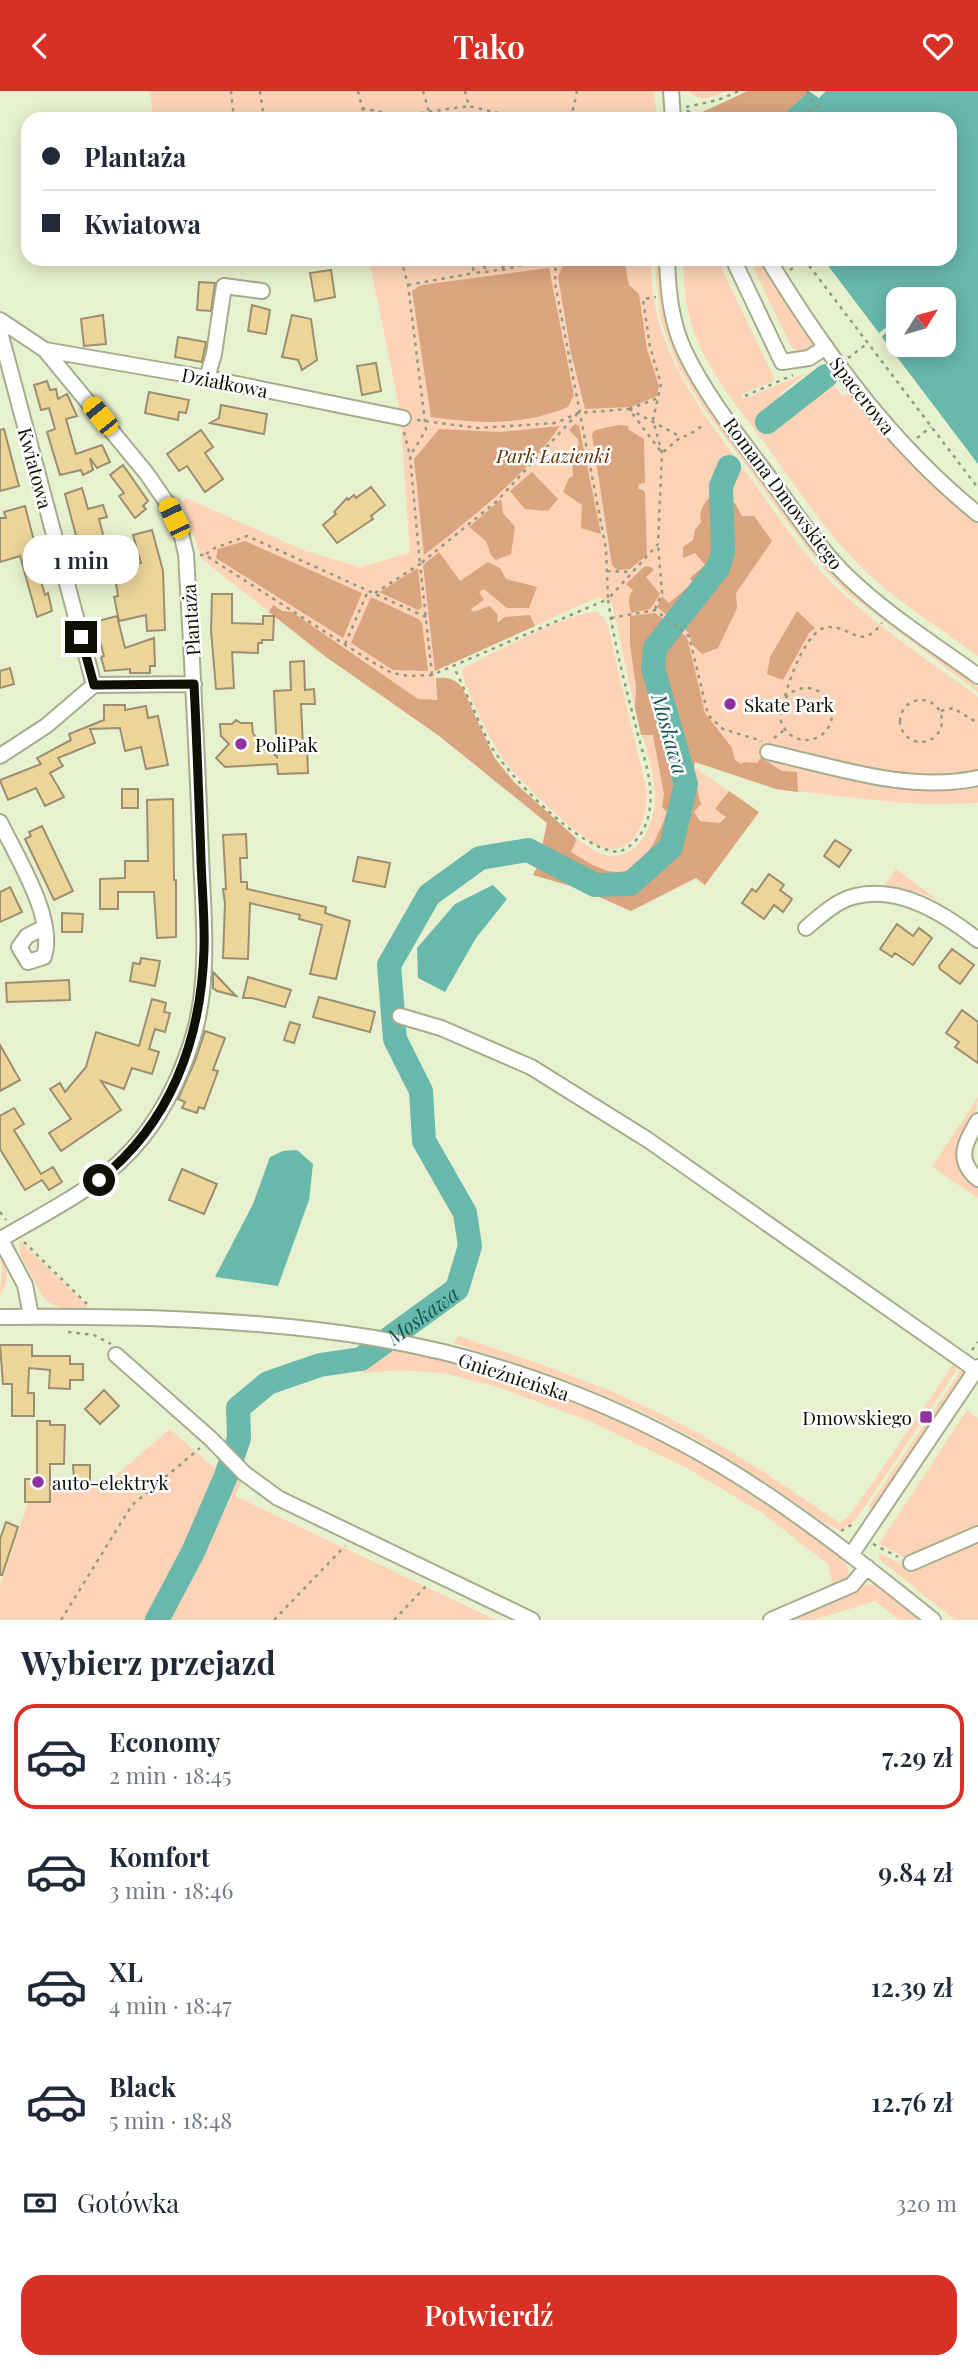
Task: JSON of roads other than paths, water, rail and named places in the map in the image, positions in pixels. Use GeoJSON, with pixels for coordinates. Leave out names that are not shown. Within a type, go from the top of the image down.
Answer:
{"type":"FeatureCollection","features":[{"type":"Feature","properties":{"kind":"street"},"geometry":{"type":"LineString","coordinates":[[671,91],[672,112]]}},
{"type":"Feature","properties":{"kind":"street","name":"Romana Dmowskiego"},"geometry":{"type":"LineString","coordinates":[[667,266],[669,295],[675,325],[690,362],[701,382],[822,548],[845,574],[870,596],[978,676]]}},
{"type":"Feature","properties":{"kind":"street"},"geometry":{"type":"LineString","coordinates":[[736,266],[782,362],[809,358],[826,347]]}},
{"type":"Feature","properties":{"kind":"street","name":"Spacerowa"},"geometry":{"type":"LineString","coordinates":[[773,266],[839,365],[905,447],[978,514]]}},
{"type":"Feature","properties":{"kind":"street"},"geometry":{"type":"LineString","coordinates":[[207,378],[214,354],[224,285],[262,292]]}},
{"type":"Feature","properties":{"kind":"street","name":"Plantaża"},"geometry":{"type":"LineString","coordinates":[[0,320],[45,350],[147,474],[167,503],[181,533],[186,554],[194,684],[204,949],[195,1029],[166,1102],[116,1167],[83,1193],[0,1239]]}},
{"type":"Feature","properties":{"kind":"street","name":"Kwiatowa"},"geometry":{"type":"LineString","coordinates":[[0,332],[94,685]]}},
{"type":"Feature","properties":{"kind":"street","name":"Działkowa"},"geometry":{"type":"LineString","coordinates":[[45,350],[207,378],[403,418]]}},
{"type":"Feature","properties":{"kind":"street"},"geometry":{"type":"LineString","coordinates":[[0,756],[46,726],[94,685],[194,684]]}},
{"type":"Feature","properties":{"kind":"street"},"geometry":{"type":"LineString","coordinates":[[768,752],[916,783],[953,783],[978,778]]}},
{"type":"Feature","properties":{"kind":"street"},"geometry":{"type":"LineString","coordinates":[[0,822],[31,885],[46,927]]}},
{"type":"Feature","properties":{"kind":"street"},"geometry":{"type":"LineString","coordinates":[[806,928],[850,897],[876,894],[918,901],[978,940]]}},
{"type":"Feature","properties":{"kind":"street"},"geometry":{"type":"LineString","coordinates":[[400,1016],[441,1028],[531,1067],[648,1140],[977,1368],[851,1555]]}},
{"type":"Feature","properties":{"kind":"street"},"geometry":{"type":"LineString","coordinates":[[978,1121],[965,1143],[964,1160],[978,1179]]}},
{"type":"Feature","properties":{"kind":"street"},"geometry":{"type":"LineString","coordinates":[[0,1239],[25,1285],[31,1316]]}},
{"type":"Feature","properties":{"kind":"street","name":"Gnieźnieńska"},"geometry":{"type":"LineString","coordinates":[[0,1317],[212,1321],[278,1326],[377,1338],[470,1360],[525,1377],[588,1400],[652,1429],[724,1467],[851,1555],[933,1620]]}},
{"type":"Feature","properties":{"kind":"street"},"geometry":{"type":"LineString","coordinates":[[116,1355],[215,1443],[244,1473],[278,1498],[532,1620]]}},
{"type":"Feature","properties":{"kind":"street"},"geometry":{"type":"LineString","coordinates":[[911,1563],[978,1534]]}},
{"type":"Feature","properties":{"kind":"street"},"geometry":{"type":"LineString","coordinates":[[771,1620],[852,1585],[867,1567]]}},
{"type":"Feature","properties":{"kind":"water"},"geometry":{"type":"Polygon","coordinates":[[[809,91],[819,98],[826,91],[978,91],[978,464],[897,357],[956,357],[956,287],[886,287],[886,342],[828,266],[957,266],[957,112],[786,112],[809,91]]]}},
{"type":"Feature","properties":{"kind":"water"},"geometry":{"type":"Polygon","coordinates":[[[823,372],[829,380],[818,393],[772,422],[769,417],[794,391],[823,372]]]}},
{"type":"Feature","properties":{"kind":"water"},"geometry":{"type":"Polygon","coordinates":[[[493,885],[507,899],[476,938],[445,992],[418,978],[417,948],[455,904],[493,885]]]}},
{"type":"Feature","properties":{"kind":"water"},"geometry":{"type":"Polygon","coordinates":[[[297,1150],[313,1164],[309,1200],[278,1286],[215,1277],[253,1204],[270,1157],[283,1151],[297,1150]]]}},
{"type":"Feature","properties":{"kind":"waterway","name":"Moskawa"},"geometry":{"type":"LineString","coordinates":[[767,422],[826,376]]}},
{"type":"Feature","properties":{"kind":"waterway","name":"Moskawa"},"geometry":{"type":"LineString","coordinates":[[157,1620],[193,1552],[226,1476],[239,1438],[238,1408],[268,1383],[320,1365],[361,1359],[457,1289],[470,1246],[465,1213],[424,1141],[421,1091],[395,1039],[389,965],[429,895],[480,858],[528,850],[595,885],[630,884],[671,847],[686,784],[653,668],[655,648],[718,568],[723,552],[721,486],[729,467]]}},
{"type":"Feature","properties":{"kind":"place","name":"Skate Park"},"geometry":{"type":"Point","coordinates":[730,704]}},
{"type":"Feature","properties":{"kind":"place","name":"PoliPak"},"geometry":{"type":"Point","coordinates":[241,744]}},
{"type":"Feature","properties":{"kind":"place","name":"Dmowskiego"},"geometry":{"type":"Point","coordinates":[926,1417]}},
{"type":"Feature","properties":{"kind":"place","name":"auto-elektryk"},"geometry":{"type":"Point","coordinates":[38,1482]}},
{"type":"Feature","properties":{"kind":"park label","name":"Park Łazienki"},"geometry":{"type":"Point","coordinates":[553,455]}}]}
